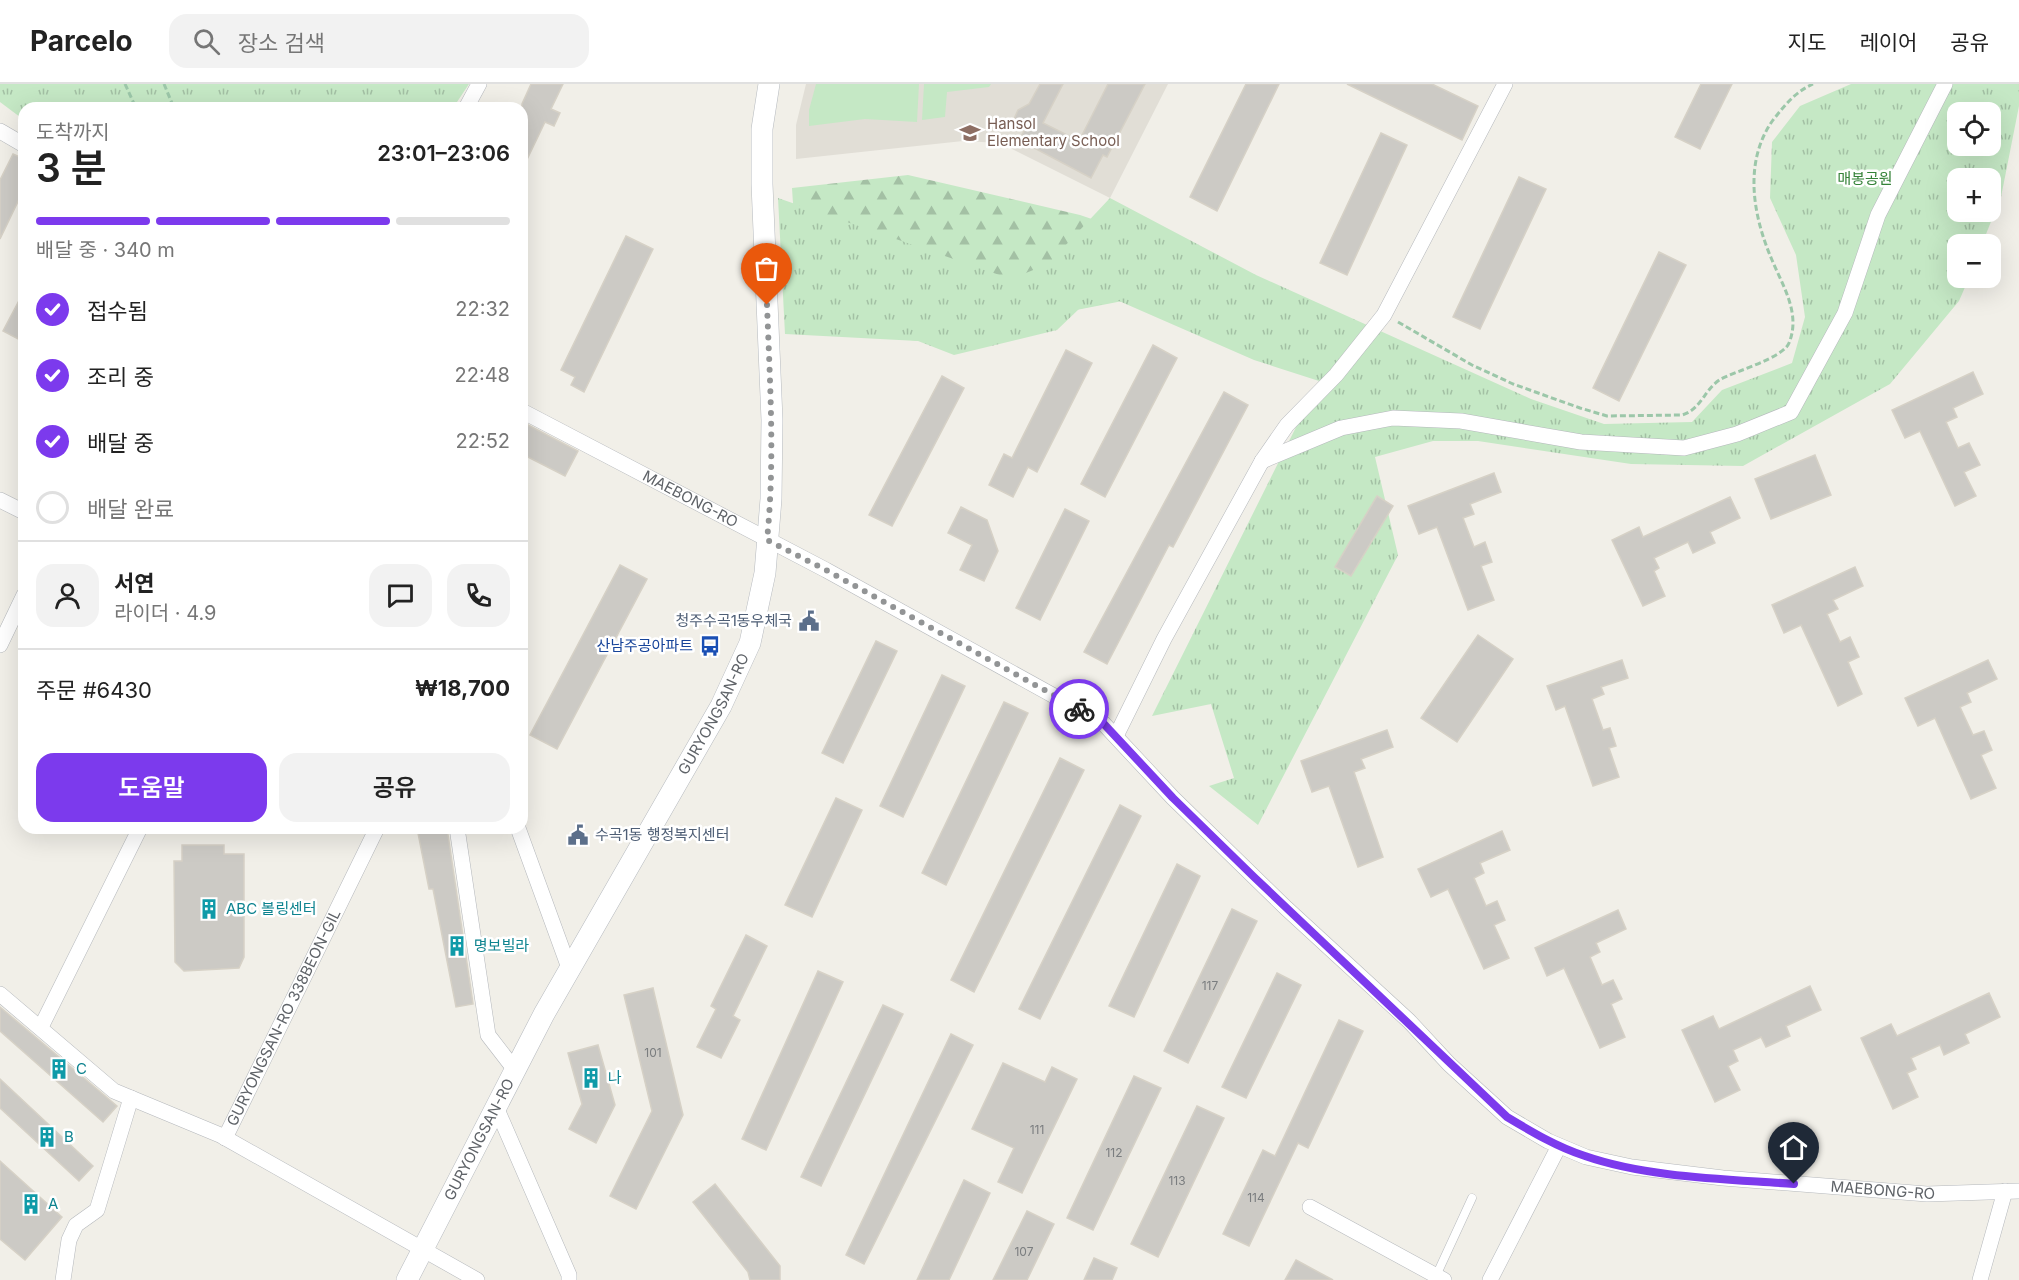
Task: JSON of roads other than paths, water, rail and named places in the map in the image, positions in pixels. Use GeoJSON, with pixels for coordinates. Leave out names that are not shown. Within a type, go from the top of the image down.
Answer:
{"type":"FeatureCollection","features":[{"type":"Feature","properties":{"kind":"street"},"geometry":{"type":"LineString","coordinates":[[469,102],[479,84]]}},
{"type":"Feature","properties":{"kind":"street","name":"GURYONGSAN-RO"},"geometry":{"type":"LineString","coordinates":[[407,1280],[569,968],[721,706],[741,667],[758,613],[771,499],[771,420],[762,184],[762,129],[770,84]]}},
{"type":"Feature","properties":{"kind":"street"},"geometry":{"type":"LineString","coordinates":[[1116,736],[1164,639],[1262,461],[1287,425],[1336,375],[1384,315],[1505,84]]}},
{"type":"Feature","properties":{"kind":"street"},"geometry":{"type":"LineString","coordinates":[[1262,461],[1341,428],[1393,418],[1461,421],[1581,442],[1684,448],[1737,434],[1791,412],[1845,313],[1878,215],[1945,84]]}},
{"type":"Feature","properties":{"kind":"street"},"geometry":{"type":"LineString","coordinates":[[2,136],[18,143]]}},
{"type":"Feature","properties":{"kind":"street","name":"MAEBONG-RO"},"geometry":{"type":"LineString","coordinates":[[528,414],[826,570],[1103,723],[1173,798],[1286,908],[1408,1021],[1449,1064],[1507,1117],[1559,1146],[1587,1157],[1632,1167],[1723,1178],[1927,1194],[2012,1191]]}},
{"type":"Feature","properties":{"kind":"street"},"geometry":{"type":"LineString","coordinates":[[0,500],[18,509]]}},
{"type":"Feature","properties":{"kind":"street"},"geometry":{"type":"LineString","coordinates":[[0,645],[18,608]]}},
{"type":"Feature","properties":{"kind":"street"},"geometry":{"type":"LineString","coordinates":[[41,1027],[137,834]]}},
{"type":"Feature","properties":{"kind":"street","name":"GURYONGSAN-RO 338BEON-GIL"},"geometry":{"type":"LineString","coordinates":[[225,1138],[374,834]]}},
{"type":"Feature","properties":{"kind":"street"},"geometry":{"type":"LineString","coordinates":[[458,834],[488,1035],[515,1070]]}},
{"type":"Feature","properties":{"kind":"street"},"geometry":{"type":"LineString","coordinates":[[520,834],[569,968]]}},
{"type":"Feature","properties":{"kind":"street","name":"GURYONGSAN-RO 338BEON-GIL"},"geometry":{"type":"LineString","coordinates":[[0,994],[114,1091],[225,1138],[477,1280]]}},
{"type":"Feature","properties":{"kind":"street"},"geometry":{"type":"LineString","coordinates":[[63,1280],[69,1240],[76,1225],[97,1210],[131,1098]]}},
{"type":"Feature","properties":{"kind":"street"},"geometry":{"type":"LineString","coordinates":[[496,1107],[569,1275],[568,1280]]}},
{"type":"Feature","properties":{"kind":"street"},"geometry":{"type":"LineString","coordinates":[[1490,1280],[1559,1146]]}},
{"type":"Feature","properties":{"kind":"street"},"geometry":{"type":"LineString","coordinates":[[1980,1280],[2012,1191]]}},
{"type":"Feature","properties":{"kind":"street"},"geometry":{"type":"LineString","coordinates":[[1310,1207],[1440,1278]]}},
{"type":"Feature","properties":{"kind":"lane"},"geometry":{"type":"LineString","coordinates":[[1440,1278],[1472,1198]]}},
{"type":"Feature","properties":{"kind":"place","name":"Hansol Elementary School"},"geometry":{"type":"Point","coordinates":[970,133]}},
{"type":"Feature","properties":{"kind":"place","name":"청주수곡1동우체국"},"geometry":{"type":"Point","coordinates":[809,621]}},
{"type":"Feature","properties":{"kind":"place","name":"산남주공아파트"},"geometry":{"type":"Point","coordinates":[710,646]}},
{"type":"Feature","properties":{"kind":"place","name":"수곡1동 행정복지센터"},"geometry":{"type":"Point","coordinates":[578,835]}},
{"type":"Feature","properties":{"kind":"place","name":"ABC 볼링센터"},"geometry":{"type":"Point","coordinates":[209,909]}},
{"type":"Feature","properties":{"kind":"place","name":"명보빌라"},"geometry":{"type":"Point","coordinates":[457,946]}},
{"type":"Feature","properties":{"kind":"place","name":"C"},"geometry":{"type":"Point","coordinates":[59,1069]}},
{"type":"Feature","properties":{"kind":"place","name":"나"},"geometry":{"type":"Point","coordinates":[591,1078]}},
{"type":"Feature","properties":{"kind":"place","name":"B"},"geometry":{"type":"Point","coordinates":[47,1137]}},
{"type":"Feature","properties":{"kind":"place","name":"A"},"geometry":{"type":"Point","coordinates":[31,1204]}},
{"type":"Feature","properties":{"kind":"park label","name":"매봉공원"},"geometry":{"type":"Point","coordinates":[1865,179]}}]}
